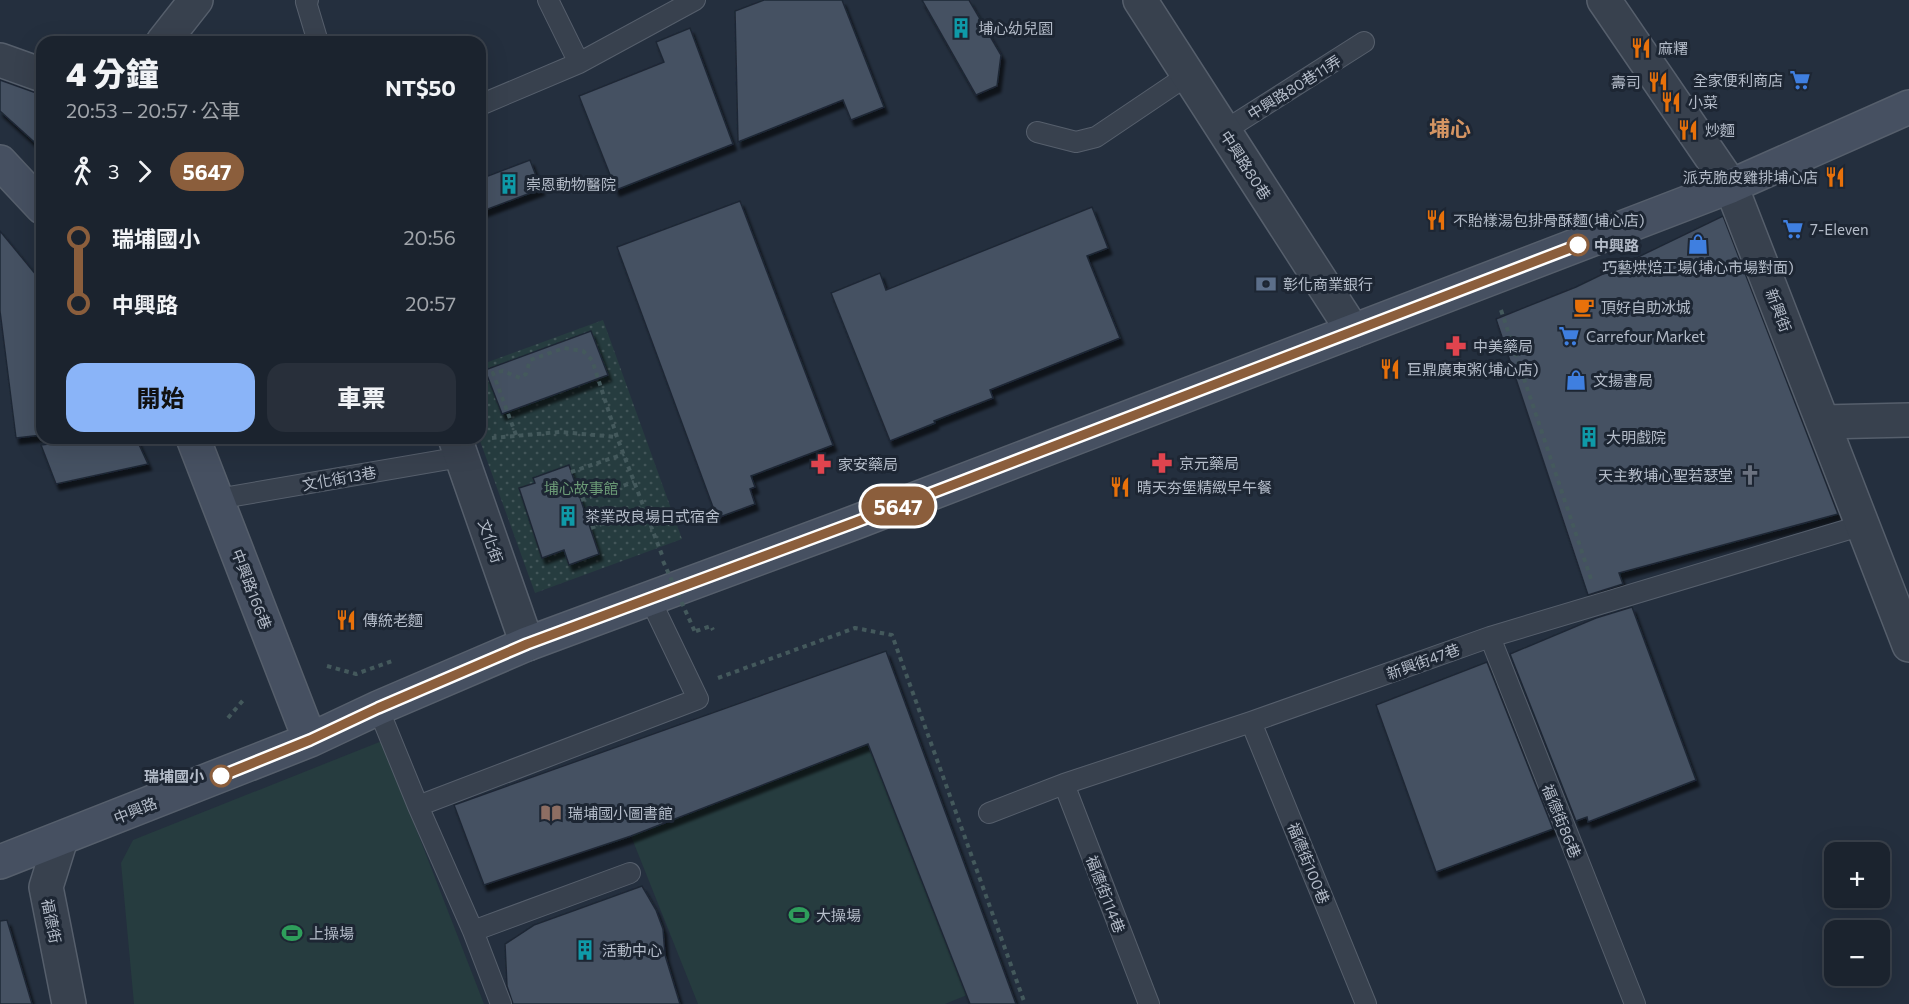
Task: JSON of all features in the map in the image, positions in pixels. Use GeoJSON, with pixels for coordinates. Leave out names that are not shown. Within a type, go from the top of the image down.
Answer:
{"type":"FeatureCollection","features":[{"type":"Feature","properties":{"kind":"street","name":"中興路80巷"},"geometry":{"type":"LineString","coordinates":[[1140,0],[1353,331]]}},
{"type":"Feature","properties":{"kind":"street","name":"新興街"},"geometry":{"type":"LineString","coordinates":[[1604,0],[1731,186],[1909,645]]}},
{"type":"Feature","properties":{"kind":"street"},"geometry":{"type":"LineString","coordinates":[[0,60],[36,73]]}},
{"type":"Feature","properties":{"kind":"street","name":"中興路"},"geometry":{"type":"LineString","coordinates":[[0,862],[310,740],[527,644],[1731,186],[1909,107]]}},
{"type":"Feature","properties":{"kind":"street"},"geometry":{"type":"LineString","coordinates":[[0,162],[36,198]]}},
{"type":"Feature","properties":{"kind":"street"},"geometry":{"type":"LineString","coordinates":[[1823,422],[1909,420]]}},
{"type":"Feature","properties":{"kind":"street","name":"中興路166巷"},"geometry":{"type":"LineString","coordinates":[[195,444],[310,740]]}},
{"type":"Feature","properties":{"kind":"street","name":"文化街"},"geometry":{"type":"LineString","coordinates":[[466,445],[527,644]]}},
{"type":"Feature","properties":{"kind":"street","name":"福德街"},"geometry":{"type":"LineString","coordinates":[[61,839],[46,888],[69,1004]]}},
{"type":"Feature","properties":{"kind":"lane"},"geometry":{"type":"LineString","coordinates":[[308,0],[317,36]]}},
{"type":"Feature","properties":{"kind":"lane"},"geometry":{"type":"LineString","coordinates":[[548,0],[579,63]]}},
{"type":"Feature","properties":{"kind":"lane"},"geometry":{"type":"LineString","coordinates":[[486,102],[579,63],[695,0]]}},
{"type":"Feature","properties":{"kind":"lane","name":"中興路80巷11弄"},"geometry":{"type":"LineString","coordinates":[[1224,131],[1365,42]]}},
{"type":"Feature","properties":{"kind":"lane"},"geometry":{"type":"LineString","coordinates":[[1037,132],[1076,142],[1096,137],[1188,75]]}},
{"type":"Feature","properties":{"kind":"lane","name":"文化街13巷"},"geometry":{"type":"LineString","coordinates":[[217,499],[466,445]]}},
{"type":"Feature","properties":{"kind":"lane","name":"新興街47巷"},"geometry":{"type":"LineString","coordinates":[[989,813],[1064,784],[1251,723],[1490,637],[1863,525]]}},
{"type":"Feature","properties":{"kind":"lane"},"geometry":{"type":"LineString","coordinates":[[418,806],[698,699],[650,599]]}},
{"type":"Feature","properties":{"kind":"lane","name":"福德街86巷"},"geometry":{"type":"LineString","coordinates":[[1490,637],[1635,1004]]}},
{"type":"Feature","properties":{"kind":"lane"},"geometry":{"type":"LineString","coordinates":[[378,708],[473,931],[501,1004]]}},
{"type":"Feature","properties":{"kind":"lane","name":"福德街100巷"},"geometry":{"type":"LineString","coordinates":[[1251,723],[1366,1004]]}},
{"type":"Feature","properties":{"kind":"lane","name":"福德街114巷"},"geometry":{"type":"LineString","coordinates":[[1064,784],[1149,1004]]}},
{"type":"Feature","properties":{"kind":"lane"},"geometry":{"type":"LineString","coordinates":[[473,931],[630,873]]}},
{"type":"Feature","properties":{"kind":"path"},"geometry":{"type":"LineString","coordinates":[[1491,278],[1599,604]]}},
{"type":"Feature","properties":{"kind":"path"},"geometry":{"type":"LineString","coordinates":[[516,435],[493,373],[502,371],[520,378],[526,374],[530,360],[574,348],[584,351],[592,360],[617,438],[662,555]]}},
{"type":"Feature","properties":{"kind":"path"},"geometry":{"type":"LineString","coordinates":[[486,441],[516,435],[560,432],[617,438]]}},
{"type":"Feature","properties":{"kind":"path"},"geometry":{"type":"LineString","coordinates":[[571,472],[624,454]]}},
{"type":"Feature","properties":{"kind":"path"},"geometry":{"type":"LineString","coordinates":[[581,500],[634,482]]}},
{"type":"Feature","properties":{"kind":"path"},"geometry":{"type":"LineString","coordinates":[[591,528],[644,509]]}},
{"type":"Feature","properties":{"kind":"path"},"geometry":{"type":"LineString","coordinates":[[663,561],[695,632],[711,627],[712,630]]}},
{"type":"Feature","properties":{"kind":"path"},"geometry":{"type":"LineString","coordinates":[[693,687],[855,628],[892,635],[1024,1004]]}},
{"type":"Feature","properties":{"kind":"path"},"geometry":{"type":"LineString","coordinates":[[228,718],[245,698]]}},
{"type":"Feature","properties":{"kind":"green space","name":"埔心故事館"},"geometry":{"type":"Polygon","coordinates":[[[603,320],[682,539],[535,593],[481,444],[486,444],[486,363],[603,320]]]}},
{"type":"Feature","properties":{"kind":"green space","name":"上操場"},"geometry":{"type":"Polygon","coordinates":[[[382,741],[484,1004],[134,1004],[121,863],[133,840],[382,741]]]}},
{"type":"Feature","properties":{"kind":"green space","name":"大操場"},"geometry":{"type":"Polygon","coordinates":[[[868,744],[967,995],[945,1004],[698,1004],[631,836],[868,744]]]}},
{"type":"Feature","properties":{"kind":"building"},"geometry":{"type":"Polygon","coordinates":[[[764,0],[842,0],[884,107],[851,120],[843,100],[738,142],[735,11],[764,0]]]}},
{"type":"Feature","properties":{"kind":"building","name":"埔心幼兒園"},"geometry":{"type":"Polygon","coordinates":[[[922,0],[969,0],[1001,55],[997,86],[976,95],[922,0]]]}},
{"type":"Feature","properties":{"kind":"building"},"geometry":{"type":"Polygon","coordinates":[[[690,28],[733,144],[616,190],[579,96],[664,62],[656,42],[690,28]]]}},
{"type":"Feature","properties":{"kind":"building"},"geometry":{"type":"Polygon","coordinates":[[[0,80],[36,93],[36,144],[0,111],[0,80]]]}},
{"type":"Feature","properties":{"kind":"building","name":"崇恩動物醫院"},"geometry":{"type":"Polygon","coordinates":[[[530,160],[541,189],[486,210],[486,177],[530,160]]]}},
{"type":"Feature","properties":{"kind":"building"},"geometry":{"type":"Polygon","coordinates":[[[740,201],[833,445],[751,476],[755,487],[750,489],[755,504],[717,518],[617,247],[740,201]]]}},
{"type":"Feature","properties":{"kind":"building"},"geometry":{"type":"Polygon","coordinates":[[[1092,207],[1108,248],[1087,256],[1120,338],[990,390],[993,398],[890,441],[831,293],[880,273],[886,290],[1092,207]]]}},
{"type":"Feature","properties":{"kind":"building"},"geometry":{"type":"Polygon","coordinates":[[[1723,216],[1838,514],[1619,573],[1623,584],[1588,595],[1496,319],[1576,287],[1723,216]]]}},
{"type":"Feature","properties":{"kind":"building"},"geometry":{"type":"Polygon","coordinates":[[[0,231],[36,275],[36,436],[16,438],[0,311],[0,231]]]}},
{"type":"Feature","properties":{"kind":"building"},"geometry":{"type":"Polygon","coordinates":[[[591,331],[608,375],[502,414],[486,370],[591,331]]]}},
{"type":"Feature","properties":{"kind":"building"},"geometry":{"type":"Polygon","coordinates":[[[139,444],[148,464],[56,484],[41,445],[139,444]]]}},
{"type":"Feature","properties":{"kind":"building","name":"茶業改良場日式宿舍"},"geometry":{"type":"Polygon","coordinates":[[[569,465],[599,554],[569,565],[564,550],[542,558],[519,488],[535,483],[533,478],[569,465]]]}},
{"type":"Feature","properties":{"kind":"building"},"geometry":{"type":"Polygon","coordinates":[[[1632,607],[1696,780],[1588,822],[1587,817],[1576,821],[1510,654],[1596,618],[1632,607]]]}},
{"type":"Feature","properties":{"kind":"building"},"geometry":{"type":"Polygon","coordinates":[[[886,651],[1016,1004],[970,1004],[868,744],[631,836],[484,885],[454,805],[886,651]]]}},
{"type":"Feature","properties":{"kind":"building"},"geometry":{"type":"Polygon","coordinates":[[[1487,662],[1553,829],[1436,872],[1376,705],[1487,662]]]}},
{"type":"Feature","properties":{"kind":"building","name":"活動中心"},"geometry":{"type":"Polygon","coordinates":[[[642,886],[656,910],[663,929],[665,955],[680,1004],[513,1004],[507,986],[505,944],[534,925],[642,886]]]}},
{"type":"Feature","properties":{"kind":"building"},"geometry":{"type":"Polygon","coordinates":[[[7,920],[32,1004],[0,1004],[0,921],[7,920]]]}},
{"type":"Feature","properties":{"kind":"bus line","name":"5647"},"geometry":{"type":"LineString","coordinates":[[221,776],[310,740],[527,644],[856,522],[1578,245]]}},
{"type":"Feature","properties":{"kind":"place","name":"埔心幼兒園"},"geometry":{"type":"Point","coordinates":[961,28]}},
{"type":"Feature","properties":{"kind":"place","name":"麻糬"},"geometry":{"type":"Point","coordinates":[1641,48]}},
{"type":"Feature","properties":{"kind":"place","name":"全家便利商店"},"geometry":{"type":"Point","coordinates":[1800,80]}},
{"type":"Feature","properties":{"kind":"place","name":"壽司"},"geometry":{"type":"Point","coordinates":[1658,82]}},
{"type":"Feature","properties":{"kind":"place","name":"小菜"},"geometry":{"type":"Point","coordinates":[1671,102]}},
{"type":"Feature","properties":{"kind":"place","name":"炒麵"},"geometry":{"type":"Point","coordinates":[1688,130]}},
{"type":"Feature","properties":{"kind":"place","name":"派克脆皮雞排埔心店"},"geometry":{"type":"Point","coordinates":[1835,177]}},
{"type":"Feature","properties":{"kind":"place","name":"崇恩動物醫院"},"geometry":{"type":"Point","coordinates":[509,184]}},
{"type":"Feature","properties":{"kind":"place","name":"不貽樣湯包排骨酥麵(埔心店)"},"geometry":{"type":"Point","coordinates":[1436,220]}},
{"type":"Feature","properties":{"kind":"place","name":"7-Eleven"},"geometry":{"type":"Point","coordinates":[1793,229]}},
{"type":"Feature","properties":{"kind":"place","name":"巧藝烘焙工場(埔心市場對面)"},"geometry":{"type":"Point","coordinates":[1698,244]}},
{"type":"Feature","properties":{"kind":"place","name":"中興路"},"geometry":{"type":"Point","coordinates":[1578,245]}},
{"type":"Feature","properties":{"kind":"place","name":"彰化商業銀行"},"geometry":{"type":"Point","coordinates":[1266,284]}},
{"type":"Feature","properties":{"kind":"place","name":"頂好自助冰城"},"geometry":{"type":"Point","coordinates":[1584,307]}},
{"type":"Feature","properties":{"kind":"place","name":"Carrefour Market"},"geometry":{"type":"Point","coordinates":[1569,336]}},
{"type":"Feature","properties":{"kind":"place","name":"中美藥局"},"geometry":{"type":"Point","coordinates":[1456,346]}},
{"type":"Feature","properties":{"kind":"place","name":"巨鼎廣東粥(埔心店)"},"geometry":{"type":"Point","coordinates":[1390,369]}},
{"type":"Feature","properties":{"kind":"place","name":"文揚書局"},"geometry":{"type":"Point","coordinates":[1576,380]}},
{"type":"Feature","properties":{"kind":"place","name":"大明戲院"},"geometry":{"type":"Point","coordinates":[1589,437]}},
{"type":"Feature","properties":{"kind":"place","name":"京元藥局"},"geometry":{"type":"Point","coordinates":[1162,463]}},
{"type":"Feature","properties":{"kind":"place","name":"家安藥局"},"geometry":{"type":"Point","coordinates":[821,464]}},
{"type":"Feature","properties":{"kind":"place","name":"天主教埔心聖若瑟堂"},"geometry":{"type":"Point","coordinates":[1750,475]}},
{"type":"Feature","properties":{"kind":"place","name":"晴天夯堡精緻早午餐"},"geometry":{"type":"Point","coordinates":[1120,487]}},
{"type":"Feature","properties":{"kind":"place","name":"茶業改良場日式宿舍"},"geometry":{"type":"Point","coordinates":[568,516]}},
{"type":"Feature","properties":{"kind":"place","name":"傳統老麵"},"geometry":{"type":"Point","coordinates":[346,620]}},
{"type":"Feature","properties":{"kind":"place","name":"瑞埔國小"},"geometry":{"type":"Point","coordinates":[221,776]}},
{"type":"Feature","properties":{"kind":"place","name":"瑞埔國小圖書館"},"geometry":{"type":"Point","coordinates":[551,813]}},
{"type":"Feature","properties":{"kind":"place","name":"大操場"},"geometry":{"type":"Point","coordinates":[799,915]}},
{"type":"Feature","properties":{"kind":"place","name":"上操場"},"geometry":{"type":"Point","coordinates":[292,933]}},
{"type":"Feature","properties":{"kind":"place","name":"活動中心"},"geometry":{"type":"Point","coordinates":[585,950]}},
{"type":"Feature","properties":{"kind":"district","name":"埔心"},"geometry":{"type":"Point","coordinates":[1450,127]}}]}
